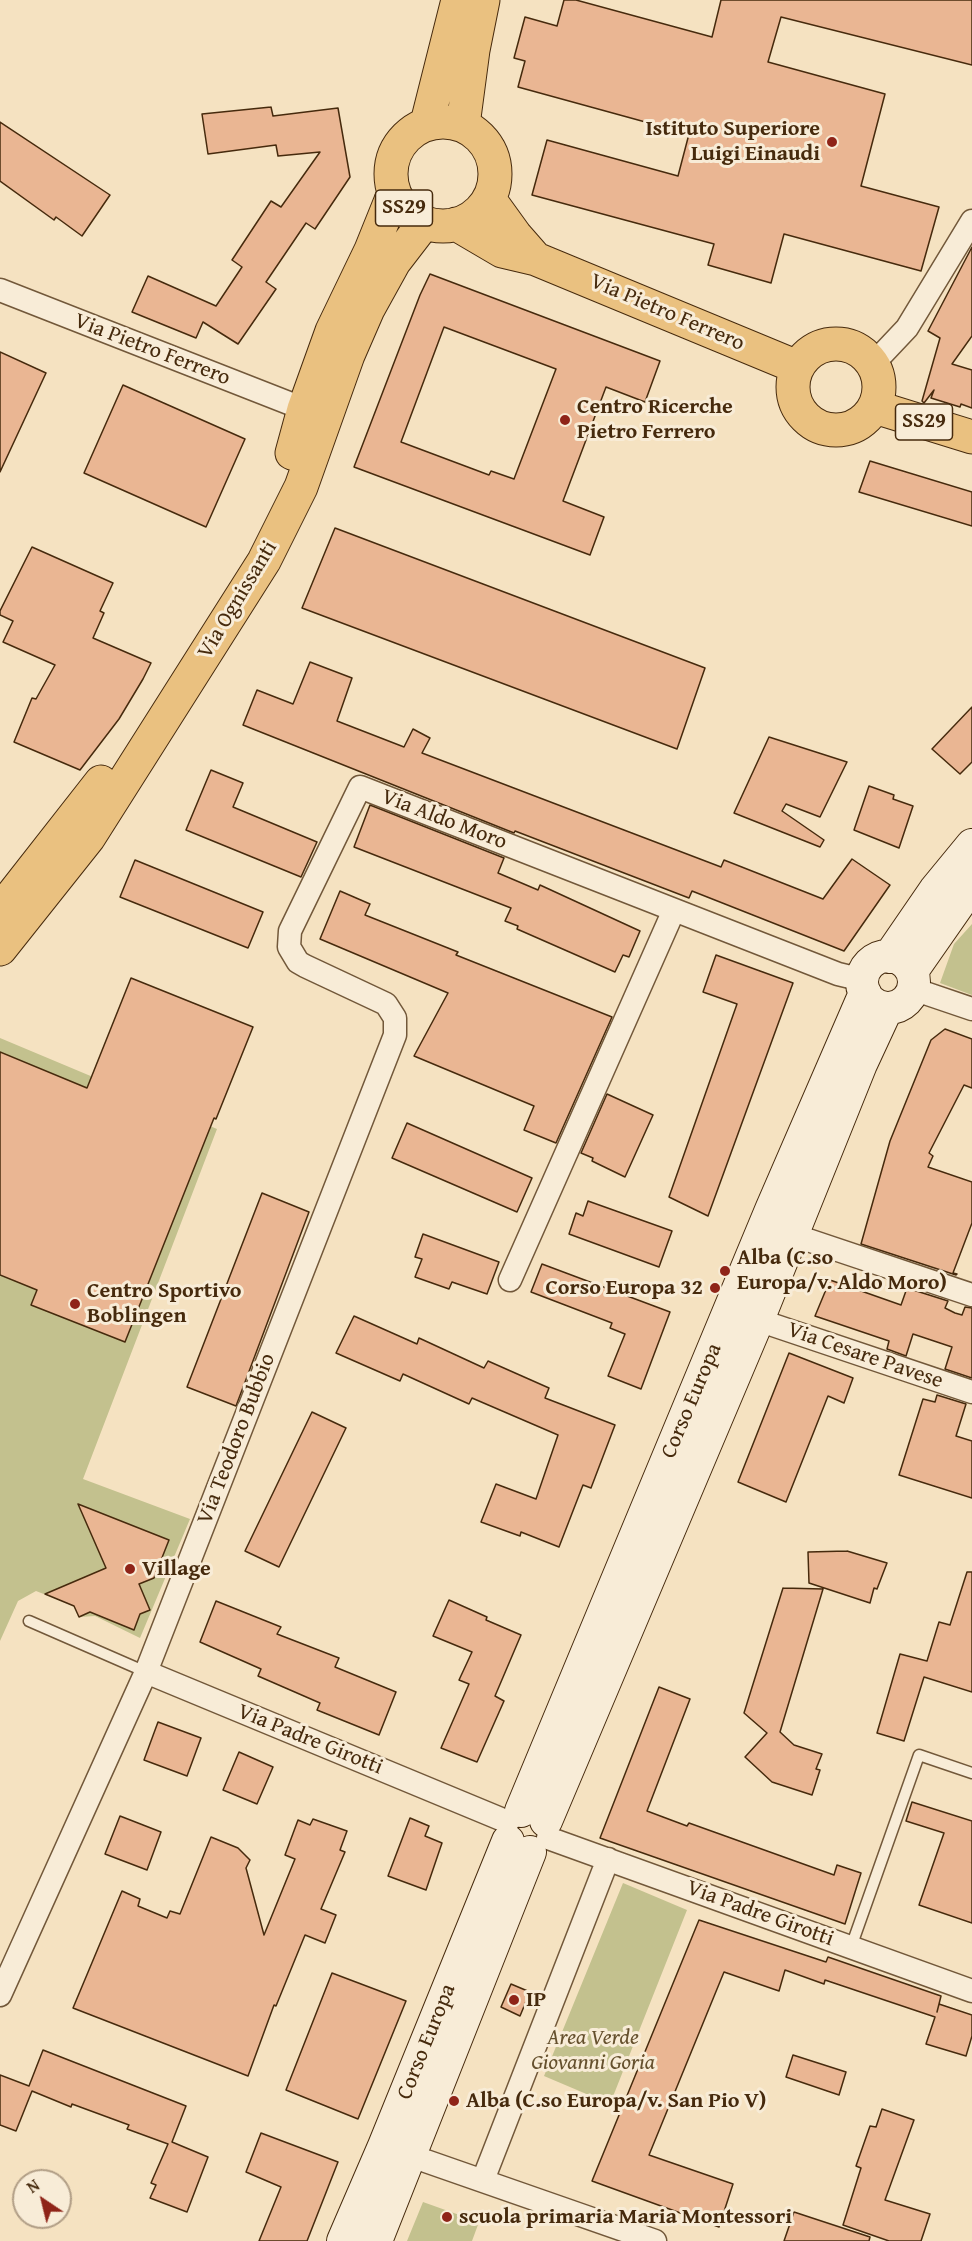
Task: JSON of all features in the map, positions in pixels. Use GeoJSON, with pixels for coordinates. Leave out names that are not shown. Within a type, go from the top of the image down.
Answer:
{"type":"FeatureCollection","features":[{"type":"Feature","properties":{"kind":"main road"},"geometry":{"type":"LineString","coordinates":[[458,0],[427,123],[451,122],[463,125],[482,138],[491,152],[495,168],[494,184],[489,199]]}},
{"type":"Feature","properties":{"kind":"main road"},"geometry":{"type":"LineString","coordinates":[[463,125],[473,50],[483,0]]}},
{"type":"Feature","properties":{"kind":"main road","name":"SS29"},"geometry":{"type":"LineString","coordinates":[[427,123],[411,131],[400,144],[392,159],[390,176],[394,193],[401,206],[411,216],[424,223],[440,226],[456,224],[469,219],[480,211],[489,199],[514,235],[536,259]]}},
{"type":"Feature","properties":{"kind":"main road","name":"Via Ognissanti"},"geometry":{"type":"LineString","coordinates":[[0,911],[104,778],[225,593],[283,483],[304,409],[332,331],[371,250],[394,193]]}},
{"type":"Feature","properties":{"kind":"main road","name":"Via Ognissanti"},"geometry":{"type":"LineString","coordinates":[[0,949],[89,837],[264,561],[301,487],[348,355],[368,309],[394,262],[424,223]]}},
{"type":"Feature","properties":{"kind":"main road","name":"SS29"},"geometry":{"type":"LineString","coordinates":[[456,224],[502,251],[536,259]]}},
{"type":"Feature","properties":{"kind":"main road","name":"Via Pietro Ferrero"},"geometry":{"type":"LineString","coordinates":[[536,259],[797,367]]}},
{"type":"Feature","properties":{"kind":"main road"},"geometry":{"type":"LineString","coordinates":[[797,367],[807,355],[820,347],[834,343],[849,345],[863,352],[873,364]]}},
{"type":"Feature","properties":{"kind":"main road","name":"SS29"},"geometry":{"type":"LineString","coordinates":[[797,367],[793,384],[794,400],[803,416],[816,426],[832,431],[849,429],[864,421],[875,407],[880,393],[879,378],[873,364]]}},
{"type":"Feature","properties":{"kind":"main road","name":"SS29"},"geometry":{"type":"LineString","coordinates":[[875,407],[972,437]]}},
{"type":"Feature","properties":{"kind":"main road","name":"Corso Europa"},"geometry":{"type":"LineString","coordinates":[[872,994],[903,1004],[909,998],[904,972],[935,890],[972,845]]}},
{"type":"Feature","properties":{"kind":"main road","name":"Corso Europa"},"geometry":{"type":"LineString","coordinates":[[904,972],[972,885]]}},
{"type":"Feature","properties":{"kind":"main road","name":"Corso Europa"},"geometry":{"type":"LineString","coordinates":[[527,1831],[758,1320],[861,1064],[872,994],[869,965],[876,959],[904,972]]}},
{"type":"Feature","properties":{"kind":"main road","name":"Corso Europa"},"geometry":{"type":"LineString","coordinates":[[376,2241],[398,2151],[527,1831],[771,1210],[872,994]]}},
{"type":"Feature","properties":{"kind":"main road","name":"Corso Europa"},"geometry":{"type":"LineString","coordinates":[[343,2241],[398,2151]]}},
{"type":"Feature","properties":{"kind":"street"},"geometry":{"type":"LineString","coordinates":[[873,364],[907,328],[972,221]]}},
{"type":"Feature","properties":{"kind":"street","name":"Via Pietro Ferrero"},"geometry":{"type":"LineString","coordinates":[[0,290],[304,409]]}},
{"type":"Feature","properties":{"kind":"street","name":"Via Aldo Moro"},"geometry":{"type":"LineString","coordinates":[[392,1011],[386,1004],[298,962],[289,948],[290,931],[360,786],[838,974],[872,994]]}},
{"type":"Feature","properties":{"kind":"street"},"geometry":{"type":"LineString","coordinates":[[510,1280],[674,910]]}},
{"type":"Feature","properties":{"kind":"street"},"geometry":{"type":"LineString","coordinates":[[904,972],[972,1010]]}},
{"type":"Feature","properties":{"kind":"street","name":"Via Teodoro Bubbio"},"geometry":{"type":"LineString","coordinates":[[0,1995],[146,1672],[395,1035],[396,1026],[392,1011]]}},
{"type":"Feature","properties":{"kind":"street"},"geometry":{"type":"LineString","coordinates":[[793,1235],[972,1295]]}},
{"type":"Feature","properties":{"kind":"street","name":"Via Cesare Pavese"},"geometry":{"type":"LineString","coordinates":[[758,1320],[972,1392]]}},
{"type":"Feature","properties":{"kind":"street","name":"Via Padre Girotti"},"geometry":{"type":"LineString","coordinates":[[146,1672],[527,1831],[972,1991]]}},
{"type":"Feature","properties":{"kind":"street"},"geometry":{"type":"LineString","coordinates":[[483,2180],[608,1859]]}},
{"type":"Feature","properties":{"kind":"street"},"geometry":{"type":"LineString","coordinates":[[398,2151],[655,2241]]}},
{"type":"Feature","properties":{"kind":"lane"},"geometry":{"type":"LineString","coordinates":[[29,1621],[146,1672]]}},
{"type":"Feature","properties":{"kind":"lane"},"geometry":{"type":"LineString","coordinates":[[851,1947],[919,1755],[972,1773]]}},
{"type":"Feature","properties":{"kind":"green space"},"geometry":{"type":"Polygon","coordinates":[[[972,924],[972,995],[940,983],[954,944],[972,924]]]}},
{"type":"Feature","properties":{"kind":"green space","name":"Centro Sportivo Boblingen"},"geometry":{"type":"Polygon","coordinates":[[[0,1038],[217,1129],[83,1479],[190,1519],[140,1638],[95,1616],[79,1617],[74,1606],[36,1591],[18,1601],[0,1641],[0,1038]]]}},
{"type":"Feature","properties":{"kind":"green space","name":"Area Verde Giovanni Goria"},"geometry":{"type":"Polygon","coordinates":[[[623,1883],[687,1910],[610,2104],[544,2076],[623,1883]]]}},
{"type":"Feature","properties":{"kind":"green space"},"geometry":{"type":"Polygon","coordinates":[[[423,2202],[479,2222],[472,2241],[407,2241],[423,2202]]]}},
{"type":"Feature","properties":{"kind":"building","name":"Istituto Superiore Luigi Einaudi"},"geometry":{"type":"Polygon","coordinates":[[[564,0],[576,0],[712,37],[721,0],[972,0],[972,65],[781,17],[768,62],[885,94],[861,186],[939,207],[921,271],[784,234],[771,283],[708,265],[714,244],[532,195],[547,140],[678,176],[689,134],[518,87],[525,61],[514,58],[525,17],[557,26],[564,0]]]}},
{"type":"Feature","properties":{"kind":"building"},"geometry":{"type":"Polygon","coordinates":[[[271,107],[273,116],[338,108],[350,177],[315,229],[306,223],[266,282],[276,289],[238,344],[203,322],[196,338],[132,312],[148,276],[216,306],[242,267],[232,260],[271,201],[281,207],[320,152],[278,156],[276,145],[208,154],[202,114],[271,107]]]}},
{"type":"Feature","properties":{"kind":"building"},"geometry":{"type":"Polygon","coordinates":[[[0,122],[110,195],[82,236],[56,217],[54,220],[0,181],[0,122]]]}},
{"type":"Feature","properties":{"kind":"building"},"geometry":{"type":"Polygon","coordinates":[[[972,247],[972,336],[952,364],[972,370],[972,408],[961,404],[960,407],[931,398],[934,390],[924,403],[922,401],[940,338],[928,331],[972,247]]]}},
{"type":"Feature","properties":{"kind":"building","name":"Centro Ricerche Pietro Ferrero"},"geometry":{"type":"Polygon","coordinates":[[[430,274],[660,361],[645,402],[606,387],[563,501],[604,517],[590,555],[354,467],[430,274]],[[444,327],[401,442],[489,475],[491,471],[514,479],[556,369],[444,327]]]}},
{"type":"Feature","properties":{"kind":"building"},"geometry":{"type":"Polygon","coordinates":[[[0,352],[46,373],[0,472],[0,352]]]}},
{"type":"Feature","properties":{"kind":"building"},"geometry":{"type":"Polygon","coordinates":[[[123,385],[245,439],[206,527],[84,473],[123,385]]]}},
{"type":"Feature","properties":{"kind":"building"},"geometry":{"type":"Polygon","coordinates":[[[870,461],[972,492],[972,526],[859,492],[870,461]]]}},
{"type":"Feature","properties":{"kind":"building"},"geometry":{"type":"Polygon","coordinates":[[[335,528],[705,668],[677,749],[302,608],[335,528]]]}},
{"type":"Feature","properties":{"kind":"building"},"geometry":{"type":"Polygon","coordinates":[[[32,547],[113,583],[100,611],[104,613],[93,638],[151,663],[119,719],[80,770],[14,742],[32,698],[36,699],[55,665],[3,642],[13,621],[0,615],[0,611],[32,547]]]}},
{"type":"Feature","properties":{"kind":"building"},"geometry":{"type":"Polygon","coordinates":[[[310,662],[352,678],[337,721],[404,747],[413,729],[430,738],[422,753],[721,867],[724,860],[823,899],[852,859],[890,885],[844,951],[692,891],[689,898],[515,831],[514,833],[243,725],[257,690],[293,704],[310,662]]]}},
{"type":"Feature","properties":{"kind":"building"},"geometry":{"type":"Polygon","coordinates":[[[972,707],[972,762],[960,774],[932,749],[972,707]]]}},
{"type":"Feature","properties":{"kind":"building"},"geometry":{"type":"Polygon","coordinates":[[[769,737],[847,762],[820,817],[786,804],[782,811],[824,840],[820,847],[734,813],[769,737]]]}},
{"type":"Feature","properties":{"kind":"building"},"geometry":{"type":"Polygon","coordinates":[[[211,770],[243,783],[233,807],[317,842],[301,877],[186,830],[211,770]]]}},
{"type":"Feature","properties":{"kind":"building"},"geometry":{"type":"Polygon","coordinates":[[[869,786],[894,795],[893,799],[913,806],[899,848],[854,830],[869,786]]]}},
{"type":"Feature","properties":{"kind":"building"},"geometry":{"type":"Polygon","coordinates":[[[370,805],[504,858],[498,873],[538,890],[540,885],[640,931],[629,957],[623,955],[615,972],[517,929],[518,926],[505,921],[511,908],[354,847],[370,805]]]}},
{"type":"Feature","properties":{"kind":"building"},"geometry":{"type":"Polygon","coordinates":[[[135,860],[263,912],[248,948],[120,897],[135,860]]]}},
{"type":"Feature","properties":{"kind":"building"},"geometry":{"type":"Polygon","coordinates":[[[340,891],[370,904],[365,915],[458,952],[456,955],[612,1017],[556,1143],[524,1130],[534,1106],[414,1056],[448,993],[320,939],[340,891]]]}},
{"type":"Feature","properties":{"kind":"building"},"geometry":{"type":"Polygon","coordinates":[[[716,955],[793,983],[708,1216],[669,1197],[737,1004],[703,992],[716,955]]]}},
{"type":"Feature","properties":{"kind":"building"},"geometry":{"type":"Polygon","coordinates":[[[131,978],[253,1027],[216,1119],[214,1118],[125,1342],[31,1305],[37,1290],[0,1275],[0,1052],[87,1088],[131,978]]]}},
{"type":"Feature","properties":{"kind":"building"},"geometry":{"type":"Polygon","coordinates":[[[945,1029],[972,1039],[972,1088],[964,1085],[929,1153],[933,1156],[928,1167],[972,1182],[972,1223],[953,1273],[956,1275],[861,1244],[890,1141],[931,1040],[945,1029]]]}},
{"type":"Feature","properties":{"kind":"building"},"geometry":{"type":"Polygon","coordinates":[[[607,1094],[653,1115],[625,1177],[581,1153],[607,1094]]]}},
{"type":"Feature","properties":{"kind":"building"},"geometry":{"type":"Polygon","coordinates":[[[407,1123],[532,1178],[517,1212],[392,1158],[407,1123]]]}},
{"type":"Feature","properties":{"kind":"building"},"geometry":{"type":"Polygon","coordinates":[[[262,1193],[309,1212],[236,1406],[187,1387],[262,1193]]]}},
{"type":"Feature","properties":{"kind":"building"},"geometry":{"type":"Polygon","coordinates":[[[588,1201],[672,1231],[659,1267],[569,1234],[576,1213],[583,1216],[588,1201]]]}},
{"type":"Feature","properties":{"kind":"building"},"geometry":{"type":"Polygon","coordinates":[[[423,1234],[499,1262],[487,1294],[452,1282],[449,1289],[415,1277],[422,1259],[415,1257],[423,1234]]]}},
{"type":"Feature","properties":{"kind":"building"},"geometry":{"type":"Polygon","coordinates":[[[542,1264],[670,1312],[641,1389],[608,1376],[625,1334],[610,1328],[612,1323],[531,1292],[542,1264]]]}},
{"type":"Feature","properties":{"kind":"building"},"geometry":{"type":"Polygon","coordinates":[[[830,1280],[901,1305],[907,1288],[948,1301],[945,1308],[955,1313],[962,1315],[965,1307],[972,1308],[972,1378],[945,1369],[952,1347],[913,1334],[906,1356],[887,1349],[889,1341],[815,1316],[830,1280]]]}},
{"type":"Feature","properties":{"kind":"building"},"geometry":{"type":"Polygon","coordinates":[[[354,1316],[417,1344],[419,1338],[484,1368],[488,1361],[549,1388],[545,1398],[615,1425],[591,1488],[583,1485],[559,1547],[521,1532],[520,1536],[481,1522],[496,1484],[536,1499],[558,1435],[472,1398],[469,1404],[403,1374],[400,1381],[336,1353],[354,1316]]]}},
{"type":"Feature","properties":{"kind":"building"},"geometry":{"type":"Polygon","coordinates":[[[789,1353],[853,1378],[844,1403],[828,1396],[786,1502],[738,1482],[789,1353]]]}},
{"type":"Feature","properties":{"kind":"building"},"geometry":{"type":"Polygon","coordinates":[[[937,1395],[966,1404],[956,1436],[972,1441],[972,1498],[899,1475],[923,1399],[935,1402],[937,1395]]]}},
{"type":"Feature","properties":{"kind":"building"},"geometry":{"type":"Polygon","coordinates":[[[312,1412],[346,1428],[279,1567],[245,1551],[312,1412]]]}},
{"type":"Feature","properties":{"kind":"building","name":"Village"},"geometry":{"type":"Polygon","coordinates":[[[78,1504],[169,1540],[154,1578],[139,1584],[150,1610],[140,1614],[134,1630],[90,1612],[79,1617],[74,1606],[45,1594],[106,1568],[78,1504]]]}},
{"type":"Feature","properties":{"kind":"building"},"geometry":{"type":"Polygon","coordinates":[[[847,1551],[887,1563],[877,1589],[874,1588],[870,1603],[809,1583],[808,1552],[847,1551]]]}},
{"type":"Feature","properties":{"kind":"building"},"geometry":{"type":"Polygon","coordinates":[[[967,1572],[972,1572],[972,1692],[924,1677],[904,1741],[877,1733],[900,1654],[927,1661],[939,1622],[950,1625],[967,1572]]]}},
{"type":"Feature","properties":{"kind":"building"},"geometry":{"type":"Polygon","coordinates":[[[783,1588],[823,1589],[780,1732],[794,1745],[822,1754],[816,1769],[820,1770],[812,1795],[772,1782],[745,1757],[767,1733],[744,1713],[783,1588]]]}},
{"type":"Feature","properties":{"kind":"building"},"geometry":{"type":"Polygon","coordinates":[[[449,1600],[487,1617],[486,1620],[521,1635],[495,1696],[504,1701],[477,1762],[441,1748],[469,1684],[459,1680],[472,1652],[433,1636],[449,1600]]]}},
{"type":"Feature","properties":{"kind":"building"},"geometry":{"type":"Polygon","coordinates":[[[216,1601],[281,1627],[277,1634],[339,1658],[335,1667],[396,1692],[379,1735],[317,1710],[320,1703],[258,1676],[261,1669],[200,1642],[216,1601]]]}},
{"type":"Feature","properties":{"kind":"building"},"geometry":{"type":"Polygon","coordinates":[[[659,1687],[690,1699],[647,1811],[687,1826],[689,1823],[834,1875],[837,1865],[861,1873],[845,1924],[600,1838],[659,1687]]]}},
{"type":"Feature","properties":{"kind":"building"},"geometry":{"type":"Polygon","coordinates":[[[158,1722],[201,1738],[187,1776],[144,1760],[158,1722]]]}},
{"type":"Feature","properties":{"kind":"building"},"geometry":{"type":"Polygon","coordinates":[[[239,1752],[273,1767],[257,1804],[223,1790],[239,1752]]]}},
{"type":"Feature","properties":{"kind":"building"},"geometry":{"type":"Polygon","coordinates":[[[912,1802],[972,1821],[972,1923],[919,1905],[944,1833],[906,1821],[912,1802]]]}},
{"type":"Feature","properties":{"kind":"building"},"geometry":{"type":"Polygon","coordinates":[[[120,1816],[161,1832],[147,1870],[105,1854],[120,1816]]]}},
{"type":"Feature","properties":{"kind":"building"},"geometry":{"type":"Polygon","coordinates":[[[410,1818],[429,1826],[425,1836],[442,1843],[426,1890],[388,1876],[410,1818]]]}},
{"type":"Feature","properties":{"kind":"building"},"geometry":{"type":"Polygon","coordinates":[[[313,1819],[347,1831],[340,1850],[345,1852],[321,1909],[336,1915],[325,1943],[305,1935],[276,2006],[274,2005],[248,2076],[73,2008],[122,1891],[140,1899],[138,1906],[167,1918],[170,1911],[180,1914],[211,1837],[238,1848],[250,1860],[246,1868],[264,1935],[295,1859],[285,1855],[298,1820],[310,1825],[313,1819]]]}},
{"type":"Feature","properties":{"kind":"building"},"geometry":{"type":"Polygon","coordinates":[[[699,1920],[826,1962],[828,1957],[941,1996],[939,2004],[972,2015],[972,2036],[966,2056],[926,2044],[935,2017],[825,1980],[824,1984],[785,1970],[779,1991],[724,1972],[649,2155],[733,2184],[719,2227],[592,2181],[699,1920]]]}},
{"type":"Feature","properties":{"kind":"building"},"geometry":{"type":"Polygon","coordinates":[[[332,1973],[406,2001],[358,2119],[286,2090],[332,1973]]]}},
{"type":"Feature","properties":{"kind":"building"},"geometry":{"type":"Polygon","coordinates":[[[511,1984],[530,1992],[520,2016],[501,2007],[511,1984]]]}},
{"type":"Feature","properties":{"kind":"building"},"geometry":{"type":"Polygon","coordinates":[[[43,2050],[186,2106],[172,2142],[208,2157],[187,2212],[150,2198],[156,2185],[151,2183],[168,2144],[127,2129],[129,2125],[72,2104],[71,2107],[32,2091],[16,2131],[0,2125],[0,2075],[29,2086],[43,2050]]]}},
{"type":"Feature","properties":{"kind":"building"},"geometry":{"type":"Polygon","coordinates":[[[793,2055],[846,2072],[839,2095],[786,2077],[793,2055]]]}},
{"type":"Feature","properties":{"kind":"building"},"geometry":{"type":"Polygon","coordinates":[[[882,2109],[914,2120],[885,2200],[930,2214],[921,2241],[889,2241],[843,2225],[861,2168],[856,2166],[870,2126],[876,2127],[882,2109]]]}},
{"type":"Feature","properties":{"kind":"building"},"geometry":{"type":"Polygon","coordinates":[[[261,2133],[338,2162],[307,2241],[259,2241],[281,2187],[246,2172],[261,2133]]]}},
{"type":"Feature","properties":{"kind":"building"},"geometry":{"type":"Polygon","coordinates":[[[794,2212],[870,2237],[869,2241],[784,2241],[794,2212]]]}},
{"type":"Feature","properties":{"kind":"place","name":"Istituto Superiore Luigi Einaudi"},"geometry":{"type":"Point","coordinates":[832,142]}},
{"type":"Feature","properties":{"kind":"place","name":"Centro Ricerche Pietro Ferrero"},"geometry":{"type":"Point","coordinates":[565,420]}},
{"type":"Feature","properties":{"kind":"place","name":"Alba (C.so Europa/v. Aldo Moro)"},"geometry":{"type":"Point","coordinates":[725,1271]}},
{"type":"Feature","properties":{"kind":"place","name":"Corso Europa 32"},"geometry":{"type":"Point","coordinates":[715,1288]}},
{"type":"Feature","properties":{"kind":"place","name":"Centro Sportivo Boblingen"},"geometry":{"type":"Point","coordinates":[75,1304]}},
{"type":"Feature","properties":{"kind":"place","name":"Village"},"geometry":{"type":"Point","coordinates":[130,1569]}},
{"type":"Feature","properties":{"kind":"place","name":"IP"},"geometry":{"type":"Point","coordinates":[514,2000]}},
{"type":"Feature","properties":{"kind":"place","name":"Alba (C.so Europa/v. San Pio V)"},"geometry":{"type":"Point","coordinates":[454,2101]}},
{"type":"Feature","properties":{"kind":"place","name":"scuola primaria Maria Montessori"},"geometry":{"type":"Point","coordinates":[447,2217]}}]}
